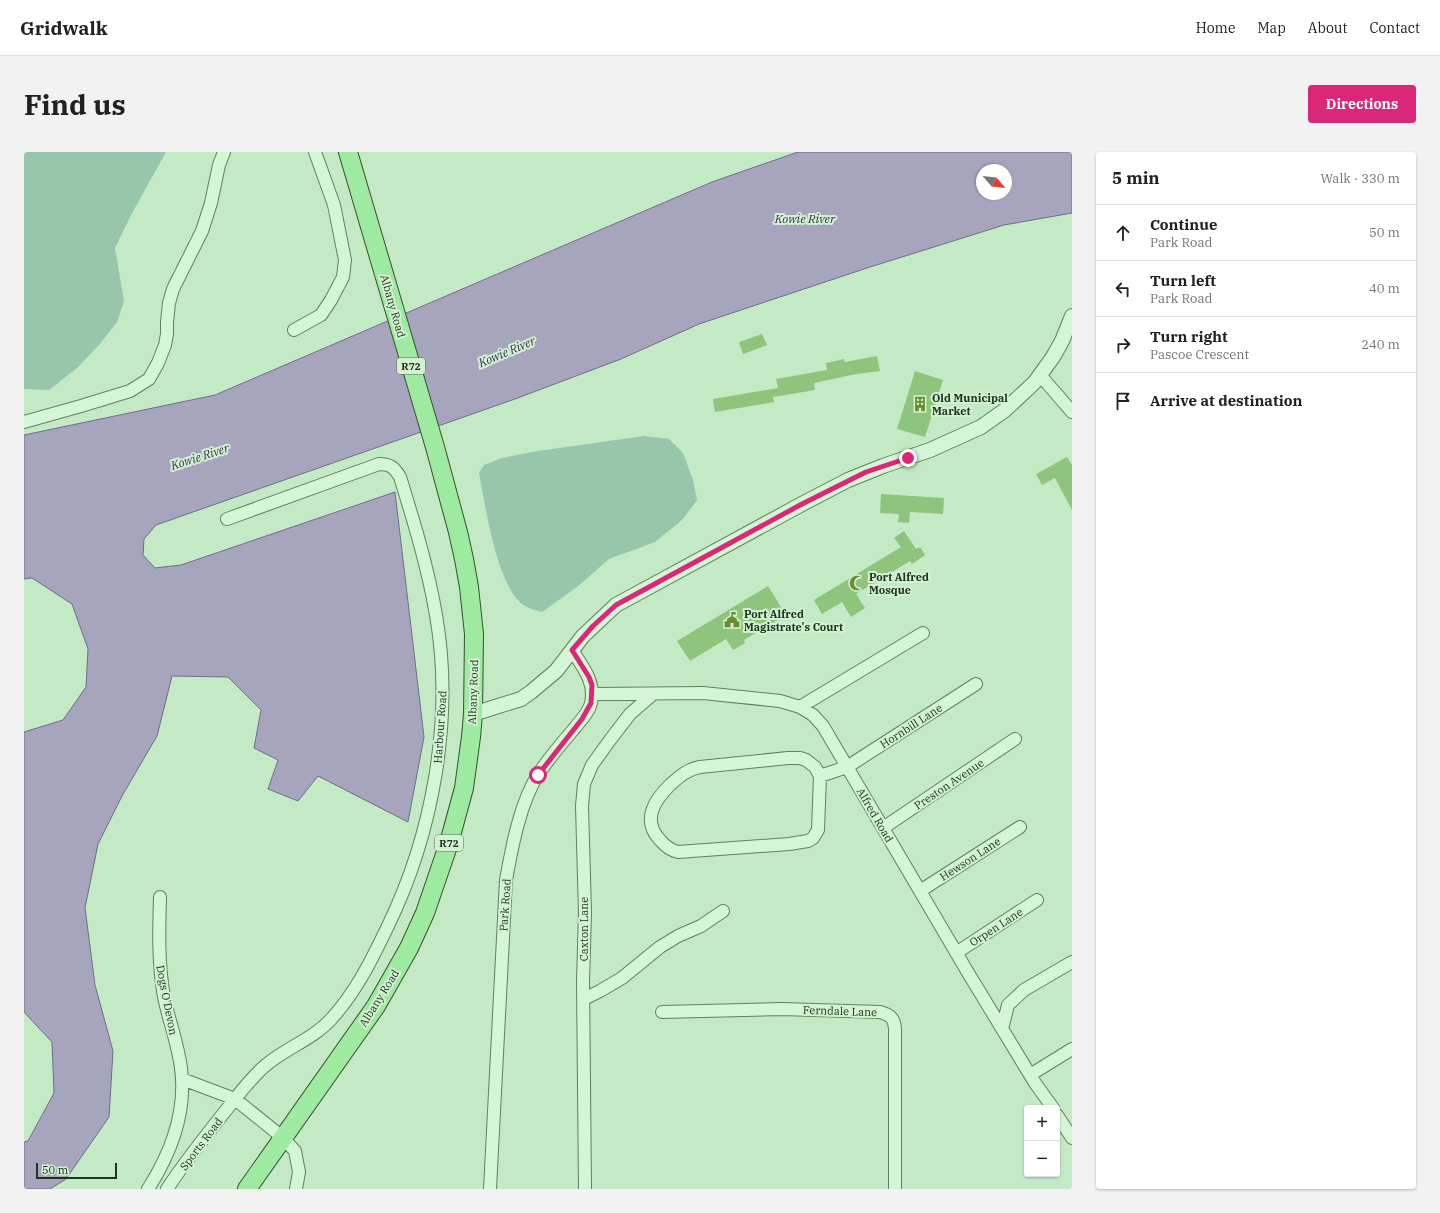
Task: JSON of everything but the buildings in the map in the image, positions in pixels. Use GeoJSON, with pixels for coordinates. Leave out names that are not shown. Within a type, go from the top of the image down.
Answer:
{"type":"FeatureCollection","features":[{"type":"Feature","properties":{"kind":"main road","name":"Albany Road"},"geometry":{"type":"LineString","coordinates":[[247,1189],[282,1137],[376,1006],[393,978],[417,930],[432,893],[457,817],[468,764],[473,714],[474,634],[469,587],[458,532],[435,447],[348,152]]}},
{"type":"Feature","properties":{"kind":"street"},"geometry":{"type":"LineString","coordinates":[[24,422],[130,391],[149,379],[165,345],[169,303],[172,289],[202,231],[211,203],[219,165],[224,152]]}},
{"type":"Feature","properties":{"kind":"street"},"geometry":{"type":"LineString","coordinates":[[294,330],[321,315],[343,277],[345,260],[334,204],[315,152]]}},
{"type":"Feature","properties":{"kind":"street"},"geometry":{"type":"LineString","coordinates":[[473,714],[521,699],[531,692],[556,671],[593,626],[616,605],[848,480],[930,450],[981,427],[1018,400],[1040,375],[1056,352],[1072,316]]}},
{"type":"Feature","properties":{"kind":"street"},"geometry":{"type":"LineString","coordinates":[[1040,375],[1072,412]]}},
{"type":"Feature","properties":{"kind":"street","name":"Harbour Road"},"geometry":{"type":"LineString","coordinates":[[227,519],[379,464],[389,464],[395,469],[400,477],[420,545],[435,608],[440,638],[443,694],[437,765],[427,820],[419,849],[403,895],[378,947],[344,1004],[333,1018],[315,1035],[279,1054],[264,1066],[254,1075],[235,1099]]}},
{"type":"Feature","properties":{"kind":"street"},"geometry":{"type":"LineString","coordinates":[[800,707],[922,633]]}},
{"type":"Feature","properties":{"kind":"street"},"geometry":{"type":"LineString","coordinates":[[572,650],[589,677],[592,685],[592,694]]}},
{"type":"Feature","properties":{"kind":"street","name":"Hornbill Lane"},"geometry":{"type":"LineString","coordinates":[[820,776],[847,767],[976,684]]}},
{"type":"Feature","properties":{"kind":"street","name":"Alfred Road"},"geometry":{"type":"LineString","coordinates":[[592,694],[703,694],[780,701],[800,707],[818,719],[956,953],[1030,1075],[1051,1105]]}},
{"type":"Feature","properties":{"kind":"street","name":"Park Road"},"geometry":{"type":"LineString","coordinates":[[490,1189],[506,888],[512,849],[532,786],[545,765],[588,710],[591,703],[592,694]]}},
{"type":"Feature","properties":{"kind":"street","name":"Caxton Lane"},"geometry":{"type":"LineString","coordinates":[[585,1189],[585,913],[582,806],[584,784],[592,765],[630,714],[654,694]]}},
{"type":"Feature","properties":{"kind":"street","name":"Preston Avenue"},"geometry":{"type":"LineString","coordinates":[[883,828],[1015,739]]}},
{"type":"Feature","properties":{"kind":"street"},"geometry":{"type":"LineString","coordinates":[[800,758],[806,760],[815,767],[820,776],[818,830],[813,838],[808,841],[789,844],[678,852],[671,850],[664,845],[657,837],[652,827],[651,812],[658,798],[682,774],[693,768],[800,758]]}},
{"type":"Feature","properties":{"kind":"street","name":"Hewson Lane"},"geometry":{"type":"LineString","coordinates":[[920,891],[1020,827]]}},
{"type":"Feature","properties":{"kind":"street","name":"Dogs O'Devon"},"geometry":{"type":"LineString","coordinates":[[148,1189],[169,1151],[175,1135],[181,1109],[182,1079],[177,1049],[164,997],[159,958],[160,897]]}},
{"type":"Feature","properties":{"kind":"street","name":"Orpen Lane"},"geometry":{"type":"LineString","coordinates":[[956,953],[1037,900]]}},
{"type":"Feature","properties":{"kind":"street"},"geometry":{"type":"LineString","coordinates":[[584,999],[622,978],[660,947],[678,936],[701,926],[722,911]]}},
{"type":"Feature","properties":{"kind":"street"},"geometry":{"type":"LineString","coordinates":[[1002,1029],[1008,1005],[1024,990],[1072,962]]}},
{"type":"Feature","properties":{"kind":"street","name":"Ferndale Lane"},"geometry":{"type":"LineString","coordinates":[[662,1012],[782,1009],[880,1012],[889,1014],[894,1019],[895,1028],[895,1189]]}},
{"type":"Feature","properties":{"kind":"street"},"geometry":{"type":"LineString","coordinates":[[1030,1075],[1072,1049]]}},
{"type":"Feature","properties":{"kind":"street"},"geometry":{"type":"LineString","coordinates":[[182,1079],[235,1099],[282,1137],[295,1151],[299,1172],[296,1189]]}},
{"type":"Feature","properties":{"kind":"street","name":"Sports Road"},"geometry":{"type":"LineString","coordinates":[[167,1189],[235,1099]]}},
{"type":"Feature","properties":{"kind":"street"},"geometry":{"type":"LineString","coordinates":[[1060,1118],[1071,1134]]}},
{"type":"Feature","properties":{"kind":"green space"},"geometry":{"type":"Polygon","coordinates":[[[24,152],[166,152],[131,215],[115,248],[124,301],[117,322],[99,345],[77,368],[49,390],[24,389],[24,152]]]}},
{"type":"Feature","properties":{"kind":"green space"},"geometry":{"type":"Polygon","coordinates":[[[644,436],[669,439],[683,453],[693,480],[697,500],[682,520],[655,542],[609,559],[577,587],[542,612],[525,606],[515,597],[507,583],[494,545],[479,473],[484,465],[502,458],[538,451],[644,436]]]}},
{"type":"Feature","properties":{"kind":"water","name":"Kowie River"},"geometry":{"type":"Polygon","coordinates":[[[798,152],[1072,152],[1072,213],[1004,225],[867,268],[699,324],[621,359],[515,399],[156,525],[144,539],[143,555],[155,568],[181,565],[395,492],[424,737],[408,822],[318,776],[298,801],[268,789],[278,760],[254,748],[261,710],[228,677],[172,676],[157,736],[122,796],[98,844],[85,908],[95,985],[113,1051],[109,1117],[66,1179],[50,1189],[24,1189],[24,1142],[28,1141],[54,1093],[52,1042],[24,1012],[24,732],[63,720],[86,687],[88,649],[72,604],[32,578],[24,579],[24,435],[215,395],[712,182],[798,152]]]}},
{"type":"Feature","properties":{"kind":"place","name":"Old Municipal Market"},"geometry":{"type":"Point","coordinates":[920,404]}},
{"type":"Feature","properties":{"kind":"place","name":"Port Alfred Mosque"},"geometry":{"type":"Point","coordinates":[857,583]}},
{"type":"Feature","properties":{"kind":"place","name":"Port Alfred Magistrate's Court"},"geometry":{"type":"Point","coordinates":[732,620]}},
{"type":"Feature","properties":{"kind":"route"},"geometry":{"type":"LineString","coordinates":[[538,775],[582,719],[591,703],[592,685],[589,677],[572,650],[583,636],[616,605],[848,480],[866,472],[908,458]]}}]}
